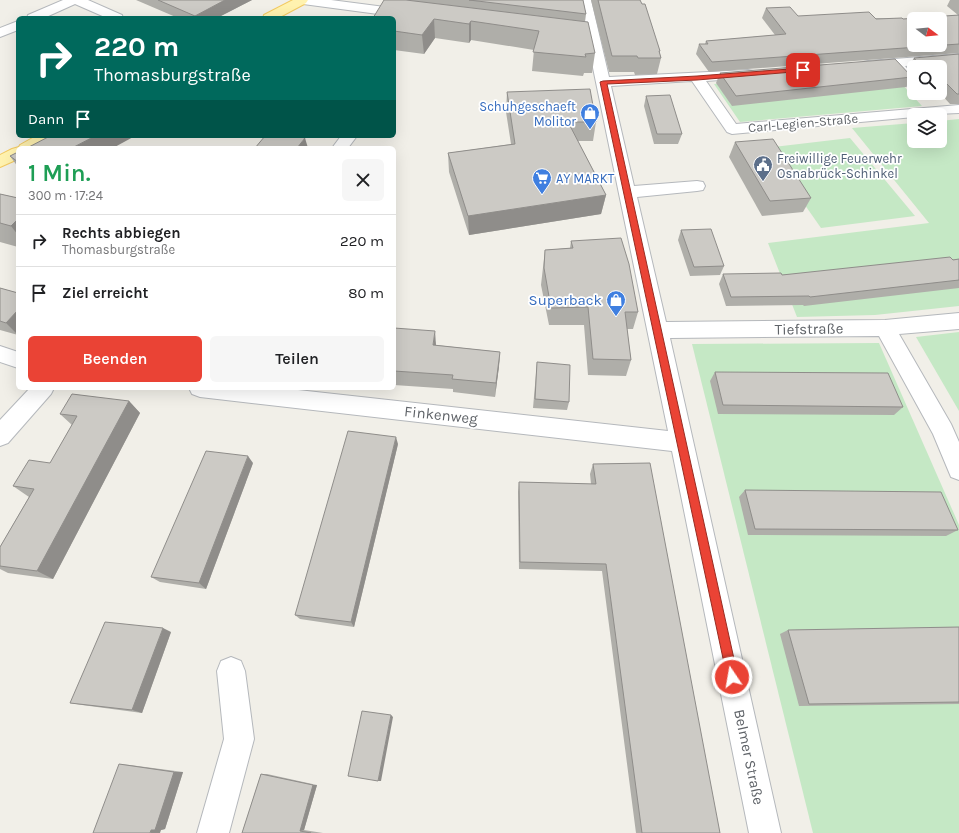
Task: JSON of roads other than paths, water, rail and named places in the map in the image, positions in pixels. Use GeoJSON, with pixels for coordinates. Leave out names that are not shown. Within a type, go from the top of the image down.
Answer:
{"type":"FeatureCollection","features":[{"type":"Feature","properties":{"kind":"main road"},"geometry":{"type":"LineString","coordinates":[[272,16],[303,0]]}},
{"type":"Feature","properties":{"kind":"main road"},"geometry":{"type":"LineString","coordinates":[[30,146],[44,138]]}},
{"type":"Feature","properties":{"kind":"main road"},"geometry":{"type":"LineString","coordinates":[[0,162],[16,153]]}},
{"type":"Feature","properties":{"kind":"street"},"geometry":{"type":"LineString","coordinates":[[37,16],[73,0]]}},
{"type":"Feature","properties":{"kind":"street"},"geometry":{"type":"LineString","coordinates":[[78,0],[113,16]]}},
{"type":"Feature","properties":{"kind":"street"},"geometry":{"type":"LineString","coordinates":[[303,0],[418,16]]}},
{"type":"Feature","properties":{"kind":"street","name":"Belmer Straße"},"geometry":{"type":"LineString","coordinates":[[585,0],[588,36],[603,82],[628,192],[764,833]]}},
{"type":"Feature","properties":{"kind":"street"},"geometry":{"type":"LineString","coordinates":[[0,33],[16,26]]}},
{"type":"Feature","properties":{"kind":"street"},"geometry":{"type":"LineString","coordinates":[[855,66],[959,58]]}},
{"type":"Feature","properties":{"kind":"street"},"geometry":{"type":"LineString","coordinates":[[894,63],[907,77]]}},
{"type":"Feature","properties":{"kind":"street"},"geometry":{"type":"LineString","coordinates":[[603,82],[697,78],[760,73]]}},
{"type":"Feature","properties":{"kind":"street","name":"Carl-Legien-Straße"},"geometry":{"type":"LineString","coordinates":[[697,78],[732,129],[907,114]]}},
{"type":"Feature","properties":{"kind":"street"},"geometry":{"type":"LineString","coordinates":[[927,100],[934,108]]}},
{"type":"Feature","properties":{"kind":"street","name":"Carl-Legien-Straße"},"geometry":{"type":"LineString","coordinates":[[947,110],[959,109]]}},
{"type":"Feature","properties":{"kind":"street"},"geometry":{"type":"LineString","coordinates":[[628,192],[697,186]]}},
{"type":"Feature","properties":{"kind":"street","name":"Tiefstraße"},"geometry":{"type":"LineString","coordinates":[[658,330],[884,328],[959,321]]}},
{"type":"Feature","properties":{"kind":"street"},"geometry":{"type":"LineString","coordinates":[[884,328],[943,431],[959,470]]}},
{"type":"Feature","properties":{"kind":"street"},"geometry":{"type":"LineString","coordinates":[[0,354],[16,359]]}},
{"type":"Feature","properties":{"kind":"street"},"geometry":{"type":"LineString","coordinates":[[0,436],[41,390]]}},
{"type":"Feature","properties":{"kind":"street","name":"Finkenweg"},"geometry":{"type":"LineString","coordinates":[[218,390],[682,442]]}},
{"type":"Feature","properties":{"kind":"street"},"geometry":{"type":"LineString","coordinates":[[213,833],[239,739],[230,671]]}},
{"type":"Feature","properties":{"kind":"place","name":"Schuhgeschaeft Molitor"},"geometry":{"type":"Point","coordinates":[590,130]}},
{"type":"Feature","properties":{"kind":"place","name":"Freiwillige Feuerwehr Osnabrück-Schinkel"},"geometry":{"type":"Point","coordinates":[763,182]}},
{"type":"Feature","properties":{"kind":"place","name":"AY MARKT"},"geometry":{"type":"Point","coordinates":[542,195]}},
{"type":"Feature","properties":{"kind":"place","name":"Superback"},"geometry":{"type":"Point","coordinates":[616,317]}}]}
